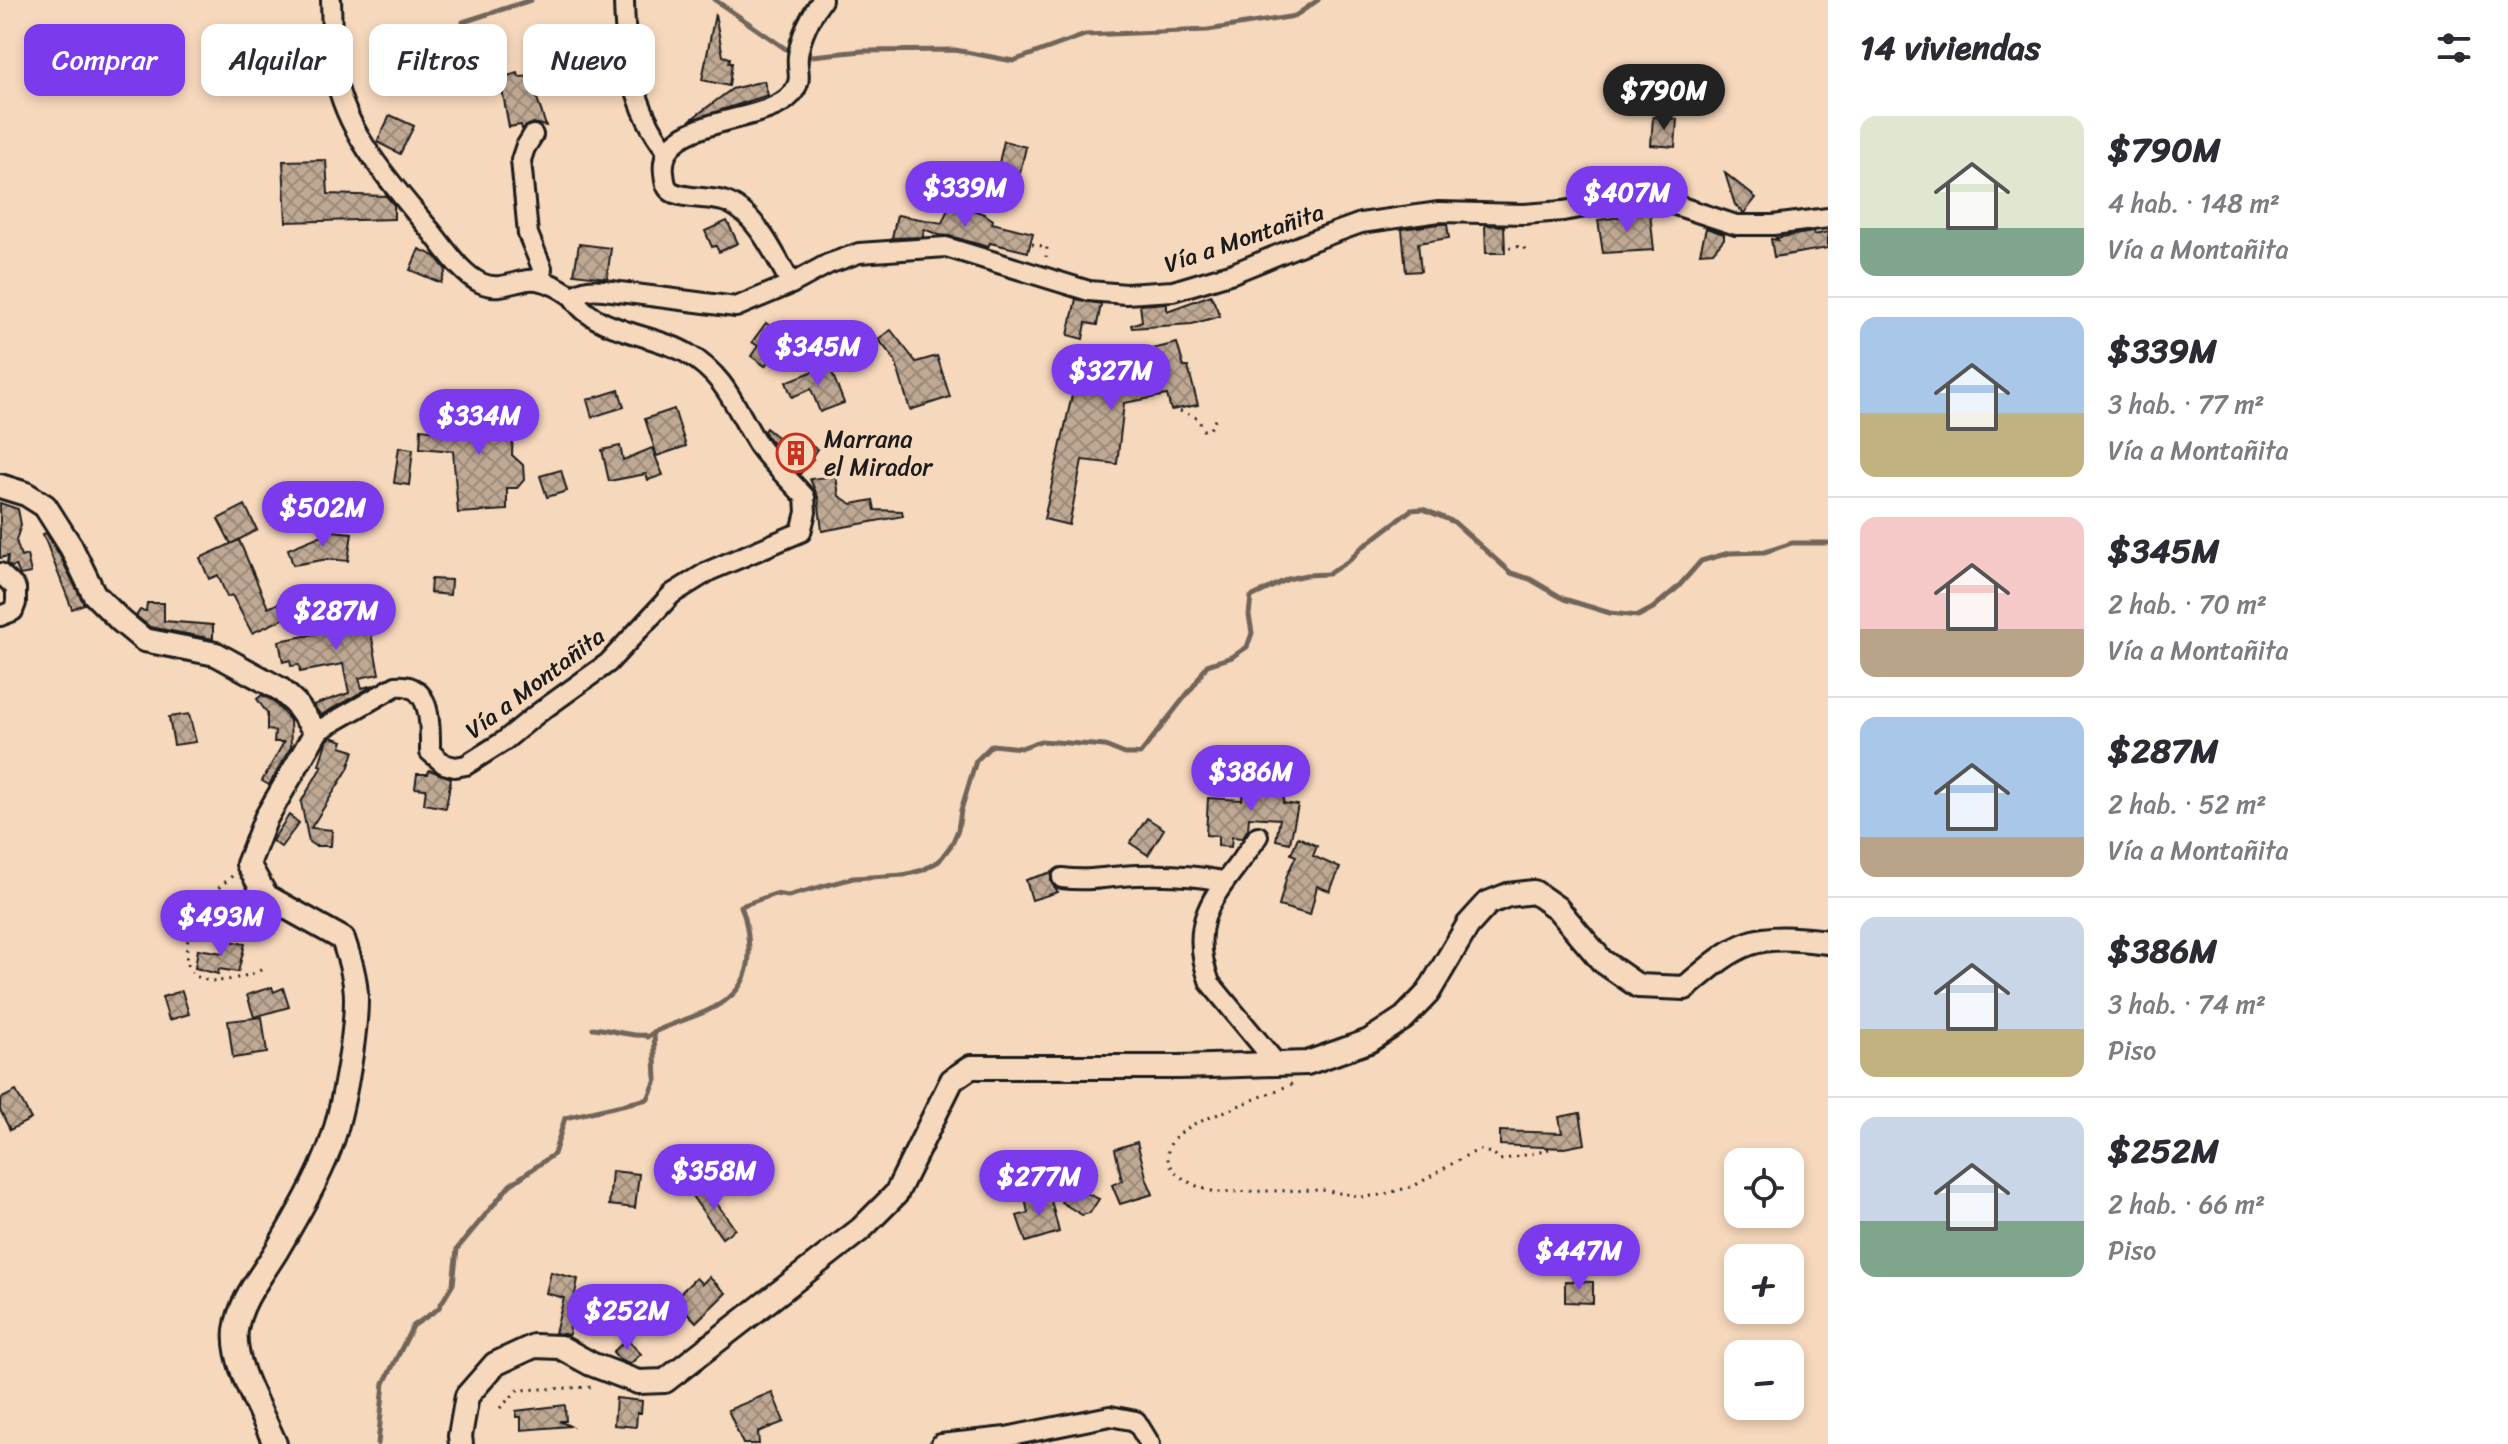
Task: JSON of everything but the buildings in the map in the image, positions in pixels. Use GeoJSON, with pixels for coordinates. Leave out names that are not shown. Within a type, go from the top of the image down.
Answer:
{"type":"FeatureCollection","features":[{"type":"Feature","properties":{"kind":"street"},"geometry":{"type":"LineString","coordinates":[[331,0],[335,74],[363,143],[388,180],[475,280],[495,287],[529,280],[541,281],[573,297]]}},
{"type":"Feature","properties":{"kind":"street"},"geometry":{"type":"LineString","coordinates":[[624,0],[625,43],[634,84],[642,110],[667,151]]}},
{"type":"Feature","properties":{"kind":"street"},"geometry":{"type":"LineString","coordinates":[[791,284],[767,241],[735,205],[674,193],[667,188],[663,162],[674,143],[712,124],[758,111],[791,95],[801,75],[797,57],[806,30],[822,0]]}},
{"type":"Feature","properties":{"kind":"street"},"geometry":{"type":"LineString","coordinates":[[533,135],[521,160],[528,234],[542,268],[541,281]]}},
{"type":"Feature","properties":{"kind":"street","name":"Vía a Montañita"},"geometry":{"type":"LineString","coordinates":[[316,732],[396,686],[408,686],[419,693],[427,705],[430,752],[444,764],[455,767],[466,765],[504,741],[608,663],[672,594],[709,571],[801,532],[806,512],[805,497],[767,456],[728,388],[710,368],[686,352],[650,336],[627,332],[596,319],[573,297],[589,289],[736,307],[859,253],[946,247],[1089,291],[1126,294],[1173,291],[1233,273],[1361,223],[1439,212],[1524,214],[1633,199],[1657,199],[1736,225],[1773,225],[1828,218]]}},
{"type":"Feature","properties":{"kind":"street"},"geometry":{"type":"LineString","coordinates":[[0,486],[26,494],[45,506],[71,547],[94,594],[144,640],[216,654],[280,689],[295,703],[316,732],[266,818],[248,864],[266,896],[343,939],[351,962],[356,996],[350,1052],[337,1124],[329,1149],[277,1249],[252,1287],[236,1330],[239,1363],[275,1444]]}},
{"type":"Feature","properties":{"kind":"street"},"geometry":{"type":"LineString","coordinates":[[0,573],[16,588],[13,611],[0,616]]}},
{"type":"Feature","properties":{"kind":"street"},"geometry":{"type":"LineString","coordinates":[[1258,836],[1223,881],[1206,911],[1204,967],[1210,983],[1277,1064]]}},
{"type":"Feature","properties":{"kind":"street"},"geometry":{"type":"LineString","coordinates":[[1062,878],[1086,881],[1169,874],[1223,881]]}},
{"type":"Feature","properties":{"kind":"street"},"geometry":{"type":"LineString","coordinates":[[461,1444],[467,1396],[495,1364],[534,1346],[560,1347],[638,1382],[665,1381],[861,1229],[896,1194],[952,1080],[971,1067],[1179,1067],[1307,1063],[1369,1041],[1404,1018],[1428,993],[1468,925],[1488,903],[1508,895],[1534,892],[1557,908],[1602,961],[1638,986],[1685,988],[1725,953],[1751,942],[1782,937],[1828,942]]}},
{"type":"Feature","properties":{"kind":"street"},"geometry":{"type":"LineString","coordinates":[[941,1444],[1006,1437],[1110,1416],[1136,1421],[1150,1444]]}},
{"type":"Feature","properties":{"kind":"path"},"geometry":{"type":"LineString","coordinates":[[1032,244],[1047,247],[1046,257]]}},
{"type":"Feature","properties":{"kind":"path"},"geometry":{"type":"LineString","coordinates":[[1509,248],[1523,246],[1525,250],[1521,253]]}},
{"type":"Feature","properties":{"kind":"path"},"geometry":{"type":"LineString","coordinates":[[1180,411],[1198,418],[1203,430],[1210,429],[1216,418]]}},
{"type":"Feature","properties":{"kind":"path"},"geometry":{"type":"LineString","coordinates":[[248,864],[209,896],[196,914],[185,955],[189,971],[197,978],[229,981],[265,968]]}},
{"type":"Feature","properties":{"kind":"path"},"geometry":{"type":"LineString","coordinates":[[1307,1063],[1305,1076],[1290,1085],[1185,1130],[1173,1140],[1170,1148],[1173,1172],[1205,1190],[1322,1190],[1362,1197],[1406,1189],[1480,1150],[1494,1154],[1500,1160],[1555,1147]]}},
{"type":"Feature","properties":{"kind":"path"},"geometry":{"type":"LineString","coordinates":[[500,1408],[518,1390],[596,1387],[620,1376]]}},
{"type":"Feature","properties":{"kind":"waterway"},"geometry":{"type":"LineString","coordinates":[[463,22],[531,0]]}},
{"type":"Feature","properties":{"kind":"waterway"},"geometry":{"type":"LineString","coordinates":[[715,0],[793,54]]}},
{"type":"Feature","properties":{"kind":"waterway"},"geometry":{"type":"LineString","coordinates":[[802,57],[862,51],[955,50],[1013,61],[1085,35],[1208,30],[1295,16],[1318,0]]}},
{"type":"Feature","properties":{"kind":"waterway"},"geometry":{"type":"LineString","coordinates":[[378,1444],[384,1383],[413,1326],[438,1309],[453,1284],[457,1249],[510,1185],[554,1154],[565,1118],[648,1099],[656,1080],[654,1032],[718,1006],[741,984],[747,969],[749,949],[741,906],[775,894],[788,896],[853,878],[904,875],[923,870],[939,861],[958,830],[976,761],[992,745],[1021,748],[1040,741],[1105,746],[1125,754],[1140,754],[1207,665],[1232,657],[1247,647],[1252,633],[1249,615],[1251,597],[1288,579],[1328,574],[1411,510],[1423,509],[1454,522],[1511,573],[1530,579],[1564,599],[1610,613],[1638,616],[1678,587],[1701,561],[1729,553],[1765,552],[1792,543],[1828,543]]}},
{"type":"Feature","properties":{"kind":"waterway"},"geometry":{"type":"LineString","coordinates":[[593,1028],[647,1037],[654,1032]]}},
{"type":"Feature","properties":{"kind":"place","name":"Marrana el Mirador"},"geometry":{"type":"Point","coordinates":[796,453]}}]}
